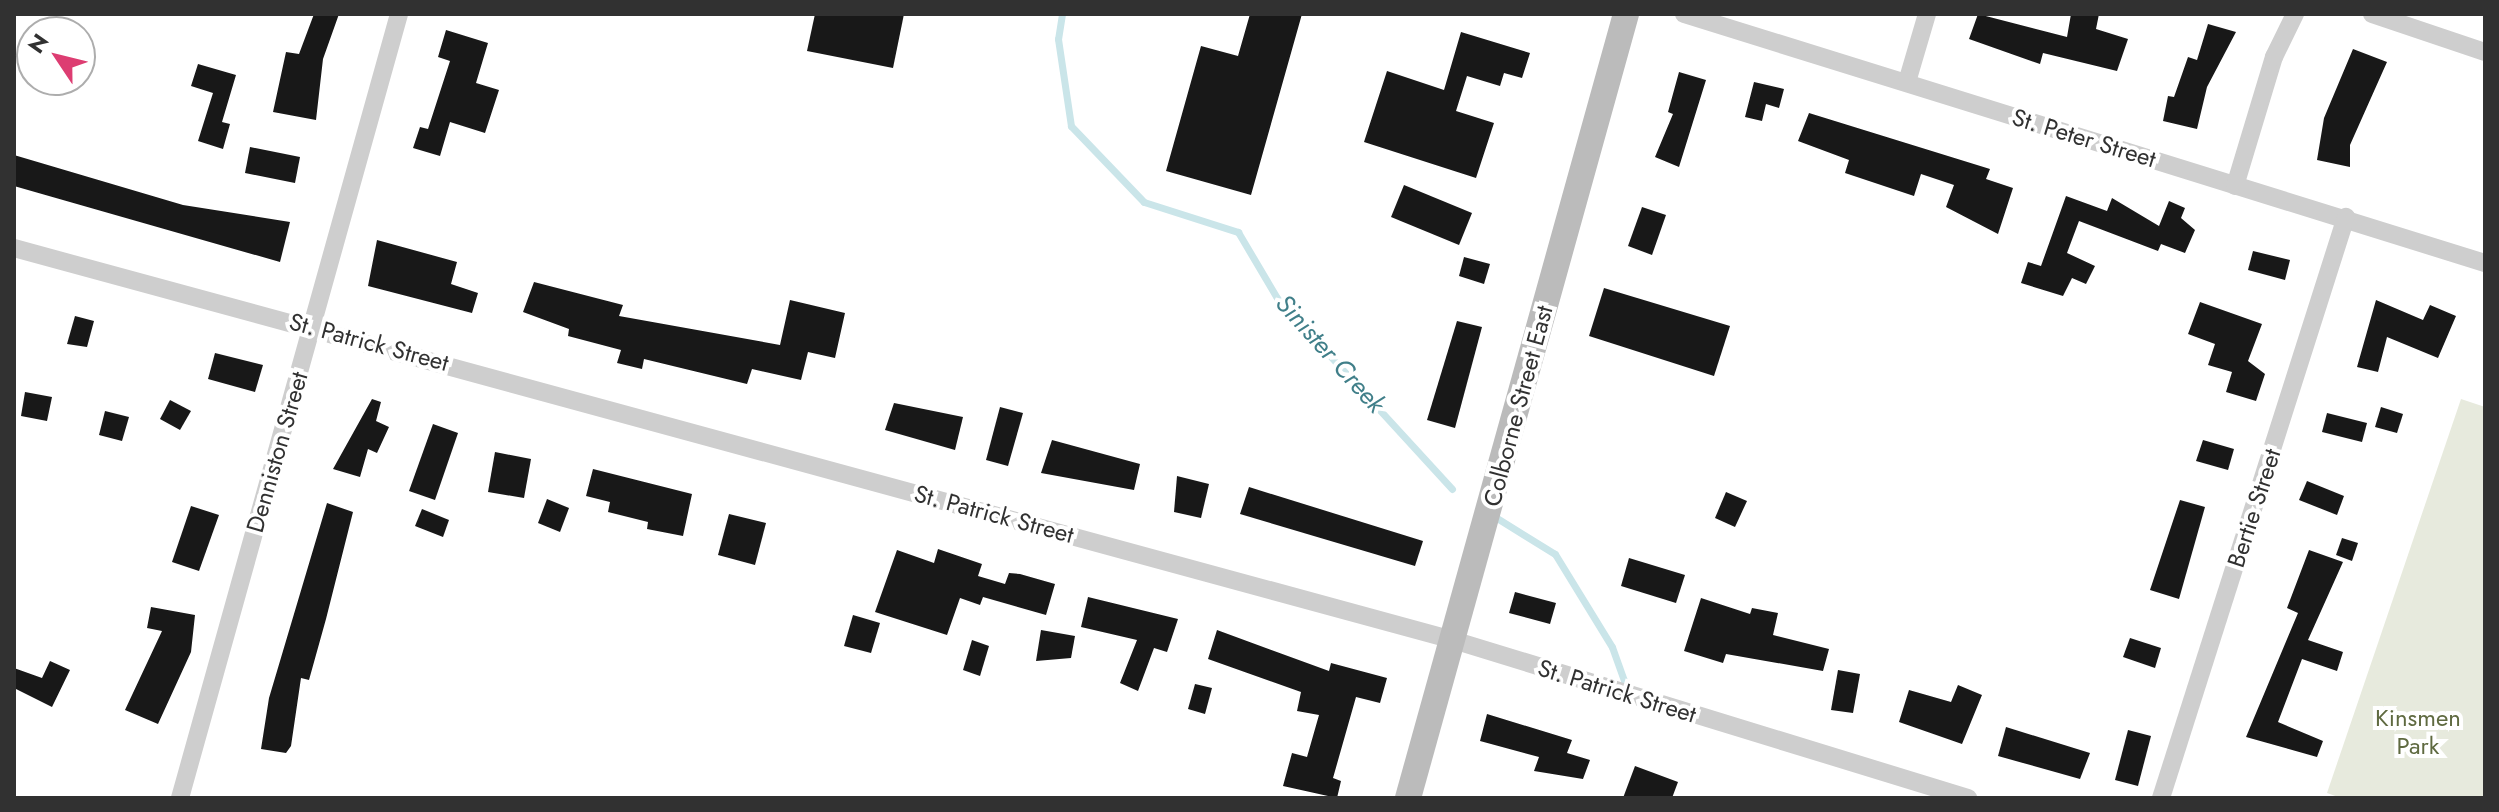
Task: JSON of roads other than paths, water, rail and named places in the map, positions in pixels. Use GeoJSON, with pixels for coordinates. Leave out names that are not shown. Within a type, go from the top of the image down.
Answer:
{"type":"FeatureCollection","features":[{"type":"Feature","properties":{"kind":"main road","name":"Colborne Street East"},"geometry":{"type":"LineString","coordinates":[[1408,798],[1626,14]]}},
{"type":"Feature","properties":{"kind":"street","name":"Denniston Street"},"geometry":{"type":"LineString","coordinates":[[180,798],[399,14]]}},
{"type":"Feature","properties":{"kind":"street","name":"St. Peter Street"},"geometry":{"type":"LineString","coordinates":[[1684,14],[2235,186],[2346,217],[2485,263]]}},
{"type":"Feature","properties":{"kind":"street"},"geometry":{"type":"LineString","coordinates":[[1907,82],[1927,14]]}},
{"type":"Feature","properties":{"kind":"street"},"geometry":{"type":"LineString","coordinates":[[2235,186],[2274,57],[2295,14]]}},
{"type":"Feature","properties":{"kind":"street"},"geometry":{"type":"LineString","coordinates":[[2372,14],[2485,52]]}},
{"type":"Feature","properties":{"kind":"street","name":"Bertie Street"},"geometry":{"type":"LineString","coordinates":[[2161,798],[2346,217]]}},
{"type":"Feature","properties":{"kind":"street","name":"St. Patrick Street"},"geometry":{"type":"LineString","coordinates":[[14,248],[312,326],[1453,640],[1968,798]]}},
{"type":"Feature","properties":{"kind":"waterway","name":"Sinister Creek"},"geometry":{"type":"LineString","coordinates":[[1062,14],[1058,39],[1071,126],[1144,202],[1238,232],[1277,298],[1452,489]]}},
{"type":"Feature","properties":{"kind":"waterway","name":"Sinister Creek"},"geometry":{"type":"LineString","coordinates":[[1492,515],[1555,554],[1612,647],[1627,689]]}},
{"type":"Feature","properties":{"kind":"park label","name":"Kinsmen Park"},"geometry":{"type":"Point","coordinates":[2418,732]}}]}
